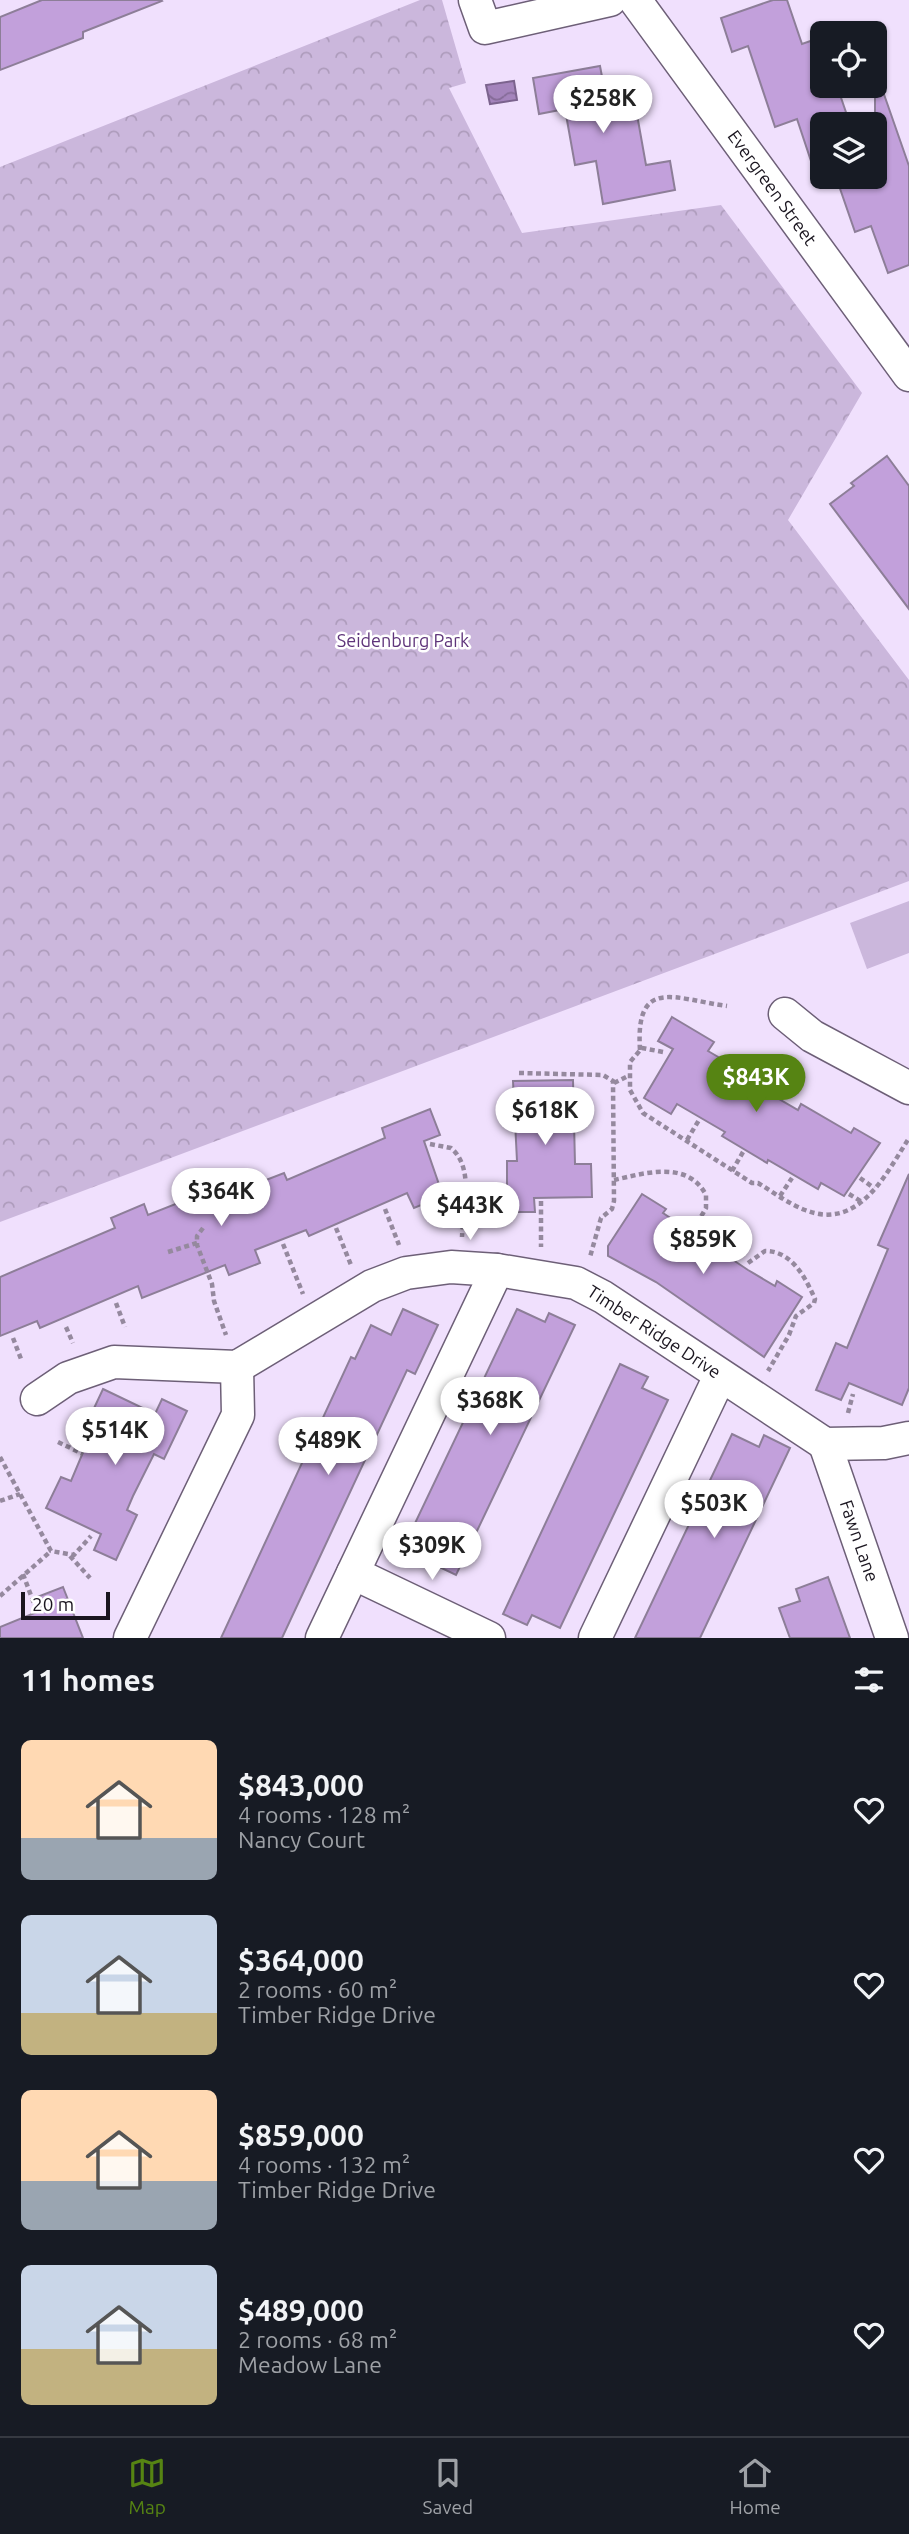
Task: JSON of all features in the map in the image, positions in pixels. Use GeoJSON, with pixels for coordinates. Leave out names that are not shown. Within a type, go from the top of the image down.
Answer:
{"type":"FeatureCollection","features":[{"type":"Feature","properties":{"kind":"street"},"geometry":{"type":"LineString","coordinates":[[480,14],[610,0]]}},
{"type":"Feature","properties":{"kind":"street","name":"Evergreen Street"},"geometry":{"type":"LineString","coordinates":[[635,0],[909,375]]}},
{"type":"Feature","properties":{"kind":"street"},"geometry":{"type":"LineString","coordinates":[[785,1014],[812,1036],[909,1088]]}},
{"type":"Feature","properties":{"kind":"street","name":"Timber Ridge Drive"},"geometry":{"type":"LineString","coordinates":[[237,1367],[372,1286],[405,1273],[451,1266],[497,1270],[576,1283],[603,1297],[825,1444]]}},
{"type":"Feature","properties":{"kind":"street"},"geometry":{"type":"LineString","coordinates":[[322,1638],[497,1270]]}},
{"type":"Feature","properties":{"kind":"street"},"geometry":{"type":"LineString","coordinates":[[37,1399],[68,1378],[114,1362],[237,1367],[238,1415],[130,1638]]}},
{"type":"Feature","properties":{"kind":"street"},"geometry":{"type":"LineString","coordinates":[[595,1638],[720,1376]]}},
{"type":"Feature","properties":{"kind":"street"},"geometry":{"type":"LineString","coordinates":[[825,1444],[884,1443],[909,1438]]}},
{"type":"Feature","properties":{"kind":"street","name":"Fawn Lane"},"geometry":{"type":"LineString","coordinates":[[825,1444],[892,1638]]}},
{"type":"Feature","properties":{"kind":"street"},"geometry":{"type":"LineString","coordinates":[[353,1573],[489,1638]]}},
{"type":"Feature","properties":{"kind":"path"},"geometry":{"type":"LineString","coordinates":[[727,1006],[664,997],[652,999],[646,1004],[639,1020],[640,1050],[630,1062],[628,1076],[632,1098],[643,1113],[732,1171],[802,1209],[828,1216],[846,1214],[862,1202],[909,1138]]}},
{"type":"Feature","properties":{"kind":"path"},"geometry":{"type":"LineString","coordinates":[[640,1050],[663,1052]]}},
{"type":"Feature","properties":{"kind":"path"},"geometry":{"type":"LineString","coordinates":[[519,1073],[603,1075],[614,1083]]}},
{"type":"Feature","properties":{"kind":"path"},"geometry":{"type":"LineString","coordinates":[[614,1083],[628,1076]]}},
{"type":"Feature","properties":{"kind":"path"},"geometry":{"type":"LineString","coordinates":[[588,1265],[601,1218],[613,1205],[614,1083]]}},
{"type":"Feature","properties":{"kind":"path"},"geometry":{"type":"LineString","coordinates":[[687,1140],[699,1120]]}},
{"type":"Feature","properties":{"kind":"path"},"geometry":{"type":"LineString","coordinates":[[430,1144],[446,1145],[459,1159],[466,1188],[462,1224]]}},
{"type":"Feature","properties":{"kind":"path"},"geometry":{"type":"LineString","coordinates":[[732,1171],[743,1152]]}},
{"type":"Feature","properties":{"kind":"path"},"geometry":{"type":"LineString","coordinates":[[614,1180],[659,1172],[690,1177],[706,1195],[706,1208],[695,1227]]}},
{"type":"Feature","properties":{"kind":"path"},"geometry":{"type":"LineString","coordinates":[[780,1196],[792,1178]]}},
{"type":"Feature","properties":{"kind":"path"},"geometry":{"type":"LineString","coordinates":[[860,1178],[874,1188]]}},
{"type":"Feature","properties":{"kind":"path"},"geometry":{"type":"LineString","coordinates":[[849,1194],[862,1202]]}},
{"type":"Feature","properties":{"kind":"path"},"geometry":{"type":"LineString","coordinates":[[541,1201],[542,1230]]}},
{"type":"Feature","properties":{"kind":"path"},"geometry":{"type":"LineString","coordinates":[[385,1209],[396,1232]]}},
{"type":"Feature","properties":{"kind":"path"},"geometry":{"type":"LineString","coordinates":[[203,1228],[197,1243],[212,1284],[214,1301]]}},
{"type":"Feature","properties":{"kind":"path"},"geometry":{"type":"LineString","coordinates":[[336,1228],[345,1252]]}},
{"type":"Feature","properties":{"kind":"path"},"geometry":{"type":"LineString","coordinates":[[168,1252],[197,1243]]}},
{"type":"Feature","properties":{"kind":"path"},"geometry":{"type":"LineString","coordinates":[[284,1244],[297,1282]]}},
{"type":"Feature","properties":{"kind":"path"},"geometry":{"type":"LineString","coordinates":[[748,1263],[765,1251],[781,1254],[798,1268],[815,1298],[796,1316],[777,1356]]}},
{"type":"Feature","properties":{"kind":"path"},"geometry":{"type":"LineString","coordinates":[[116,1303],[125,1327]]}},
{"type":"Feature","properties":{"kind":"path"},"geometry":{"type":"LineString","coordinates":[[66,1326],[74,1343]]}},
{"type":"Feature","properties":{"kind":"path"},"geometry":{"type":"LineString","coordinates":[[13,1338],[22,1359]]}},
{"type":"Feature","properties":{"kind":"path"},"geometry":{"type":"LineString","coordinates":[[845,1419],[853,1394]]}},
{"type":"Feature","properties":{"kind":"path"},"geometry":{"type":"LineString","coordinates":[[58,1442],[83,1454]]}},
{"type":"Feature","properties":{"kind":"path"},"geometry":{"type":"LineString","coordinates":[[0,1457],[51,1551],[69,1556],[90,1578]]}},
{"type":"Feature","properties":{"kind":"path"},"geometry":{"type":"LineString","coordinates":[[0,1502],[20,1494]]}},
{"type":"Feature","properties":{"kind":"path"},"geometry":{"type":"LineString","coordinates":[[69,1556],[80,1550],[90,1536]]}},
{"type":"Feature","properties":{"kind":"path"},"geometry":{"type":"LineString","coordinates":[[0,1596],[51,1551]]}},
{"type":"Feature","properties":{"kind":"path"},"geometry":{"type":"LineString","coordinates":[[23,1574],[36,1609]]}},
{"type":"Feature","properties":{"kind":"green space","name":"Seidenburg Park"},"geometry":{"type":"Polygon","coordinates":[[[420,0],[442,0],[466,83],[449,88],[522,233],[721,205],[862,393],[788,520],[909,680],[909,881],[0,1222],[0,167],[420,0]]]}},
{"type":"Feature","properties":{"kind":"green space"},"geometry":{"type":"Polygon","coordinates":[[[909,901],[909,953],[867,969],[850,923],[909,901]]]}},
{"type":"Feature","properties":{"kind":"water"},"geometry":{"type":"Polygon","coordinates":[[[514,81],[517,100],[490,104],[486,85],[514,81]]]}},
{"type":"Feature","properties":{"kind":"building"},"geometry":{"type":"Polygon","coordinates":[[[42,0],[162,1],[83,32],[83,38],[0,70],[0,17],[42,0]]]}},
{"type":"Feature","properties":{"kind":"building"},"geometry":{"type":"Polygon","coordinates":[[[773,0],[787,0],[802,44],[810,41],[810,98],[841,98],[846,112],[810,112],[810,158],[797,119],[775,127],[748,46],[732,52],[721,18],[773,0]]]}},
{"type":"Feature","properties":{"kind":"building"},"geometry":{"type":"Polygon","coordinates":[[[600,66],[609,114],[636,109],[646,165],[670,161],[675,190],[603,204],[596,161],[575,165],[565,109],[539,114],[533,78],[600,66]]]}},
{"type":"Feature","properties":{"kind":"building"},"geometry":{"type":"Polygon","coordinates":[[[875,98],[885,98],[909,166],[909,265],[888,273],[871,226],[855,232],[840,189],[887,189],[887,112],[875,112],[875,98]]]}},
{"type":"Feature","properties":{"kind":"building"},"geometry":{"type":"Polygon","coordinates":[[[887,456],[909,486],[909,609],[830,504],[854,486],[851,483],[887,456]]]}},
{"type":"Feature","properties":{"kind":"building"},"geometry":{"type":"Polygon","coordinates":[[[672,1017],[714,1042],[708,1051],[756,1079],[753,1084],[798,1110],[801,1104],[851,1133],[854,1128],[880,1143],[844,1196],[821,1183],[818,1189],[768,1160],[767,1163],[722,1136],[725,1132],[677,1104],[671,1114],[644,1098],[673,1049],[658,1041],[672,1017]]]}},
{"type":"Feature","properties":{"kind":"building"},"geometry":{"type":"Polygon","coordinates":[[[573,1080],[575,1164],[591,1164],[592,1197],[534,1198],[535,1212],[507,1212],[507,1161],[517,1161],[513,1081],[573,1080]]]}},
{"type":"Feature","properties":{"kind":"building"},"geometry":{"type":"Polygon","coordinates":[[[430,1109],[440,1135],[424,1141],[443,1196],[414,1208],[407,1193],[309,1236],[306,1230],[255,1250],[260,1263],[229,1275],[225,1265],[142,1298],[138,1286],[40,1328],[37,1321],[0,1336],[0,1277],[115,1228],[111,1218],[144,1204],[148,1215],[231,1182],[235,1192],[284,1173],[287,1180],[385,1138],[382,1128],[430,1109]]]}},
{"type":"Feature","properties":{"kind":"building"},"geometry":{"type":"Polygon","coordinates":[[[909,1174],[909,1388],[902,1405],[849,1383],[841,1400],[816,1390],[836,1343],[847,1348],[888,1249],[878,1245],[909,1174]]]}},
{"type":"Feature","properties":{"kind":"building"},"geometry":{"type":"Polygon","coordinates":[[[642,1194],[666,1209],[663,1213],[748,1270],[775,1286],[777,1281],[802,1297],[764,1357],[656,1282],[608,1256],[608,1246],[642,1194]]]}},
{"type":"Feature","properties":{"kind":"building"},"geometry":{"type":"Polygon","coordinates":[[[403,1309],[438,1325],[415,1374],[407,1370],[282,1638],[221,1638],[351,1357],[355,1359],[371,1325],[391,1335],[403,1309]]]}},
{"type":"Feature","properties":{"kind":"building"},"geometry":{"type":"Polygon","coordinates":[[[517,1309],[545,1322],[549,1313],[575,1325],[456,1575],[431,1563],[437,1552],[408,1538],[517,1309]]]}},
{"type":"Feature","properties":{"kind":"building"},"geometry":{"type":"Polygon","coordinates":[[[620,1364],[648,1377],[642,1388],[668,1400],[560,1628],[532,1615],[527,1625],[503,1614],[620,1364]]]}},
{"type":"Feature","properties":{"kind":"building"},"geometry":{"type":"Polygon","coordinates":[[[103,1389],[155,1414],[162,1399],[187,1411],[164,1459],[154,1454],[133,1496],[127,1510],[137,1515],[116,1560],[94,1550],[101,1534],[46,1508],[61,1477],[71,1481],[95,1424],[88,1421],[103,1389]]]}},
{"type":"Feature","properties":{"kind":"building"},"geometry":{"type":"Polygon","coordinates":[[[732,1434],[759,1447],[764,1435],[790,1448],[700,1638],[635,1638],[732,1434]]]}},
{"type":"Feature","properties":{"kind":"building"},"geometry":{"type":"Polygon","coordinates":[[[828,1577],[850,1638],[790,1638],[779,1608],[800,1601],[796,1589],[828,1577]]]}},
{"type":"Feature","properties":{"kind":"building"},"geometry":{"type":"Polygon","coordinates":[[[63,1587],[83,1638],[0,1638],[0,1627],[42,1610],[37,1597],[63,1587]]]}}]}
